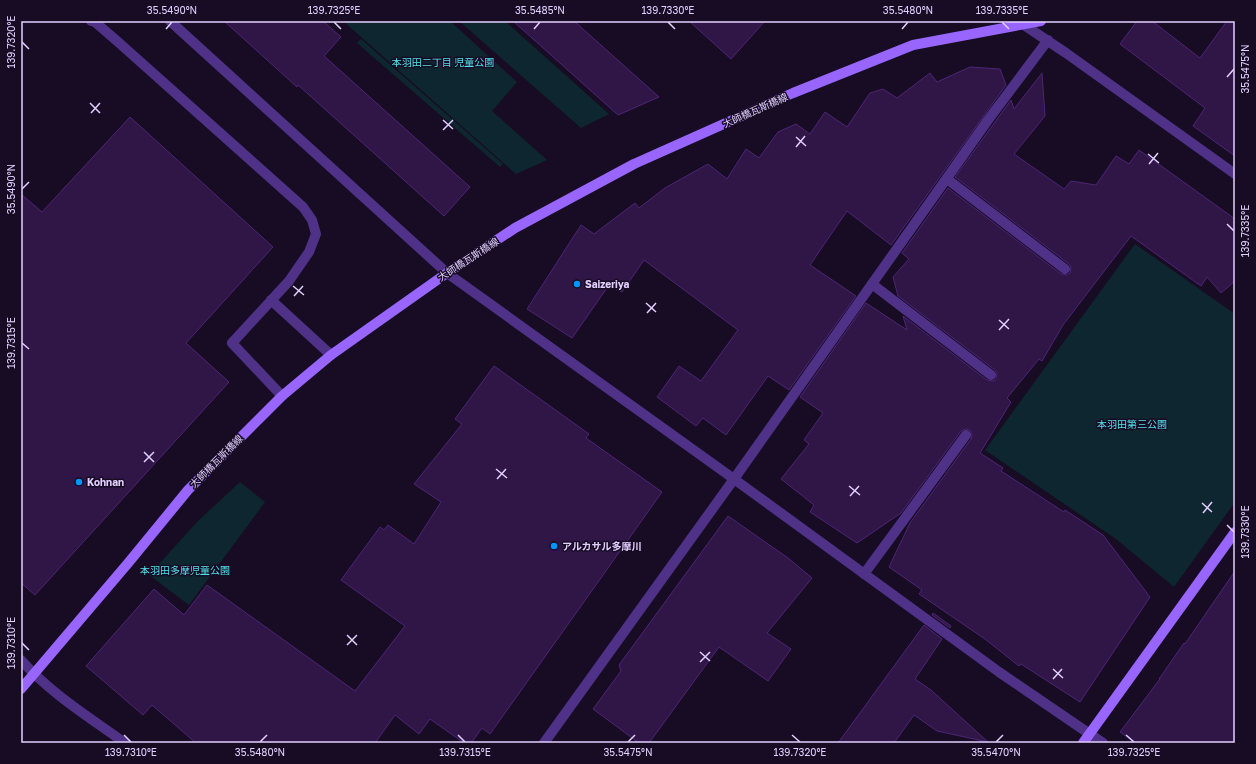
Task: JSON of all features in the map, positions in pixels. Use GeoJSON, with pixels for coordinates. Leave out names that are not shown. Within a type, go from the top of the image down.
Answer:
{"type":"FeatureCollection","features":[{"type":"Feature","properties":{"kind":"street"},"geometry":{"type":"LineString","coordinates":[[91,21],[95,22],[117,41],[303,207],[312,220],[316,234],[308,252],[294,274],[232,343],[282,396]]}},
{"type":"Feature","properties":{"kind":"street"},"geometry":{"type":"LineString","coordinates":[[170,21],[447,273],[999,672],[1103,743]]}},
{"type":"Feature","properties":{"kind":"street","name":"大師橋瓦斯橋線"},"geometry":{"type":"LineString","coordinates":[[21,690],[188,490],[282,396],[331,355],[447,273],[515,228],[634,164],[793,93],[913,46],[1022,23],[1041,21]]}},
{"type":"Feature","properties":{"kind":"street"},"geometry":{"type":"LineString","coordinates":[[1022,23],[1235,174]]}},
{"type":"Feature","properties":{"kind":"street"},"geometry":{"type":"LineString","coordinates":[[544,743],[734,479],[988,120],[1048,40]]}},
{"type":"Feature","properties":{"kind":"street"},"geometry":{"type":"LineString","coordinates":[[947,179],[1065,269]]}},
{"type":"Feature","properties":{"kind":"street"},"geometry":{"type":"LineString","coordinates":[[872,284],[991,375]]}},
{"type":"Feature","properties":{"kind":"street"},"geometry":{"type":"LineString","coordinates":[[271,300],[331,355]]}},
{"type":"Feature","properties":{"kind":"street"},"geometry":{"type":"LineString","coordinates":[[864,574],[966,435]]}},
{"type":"Feature","properties":{"kind":"street"},"geometry":{"type":"LineString","coordinates":[[1084,743],[1235,532]]}},
{"type":"Feature","properties":{"kind":"street"},"geometry":{"type":"LineString","coordinates":[[21,660],[34,675],[58,695],[125,743]]}},
{"type":"Feature","properties":{"kind":"green space","name":"本羽田二丁目 児童公園"},"geometry":{"type":"Polygon","coordinates":[[[343,21],[450,21],[517,82],[492,111],[547,160],[516,174],[343,21]]]}},
{"type":"Feature","properties":{"kind":"green space"},"geometry":{"type":"Polygon","coordinates":[[[459,21],[505,21],[609,114],[581,128],[459,21]]]}},
{"type":"Feature","properties":{"kind":"green space"},"geometry":{"type":"Polygon","coordinates":[[[361,39],[503,164],[500,167],[357,43],[361,39]]]}},
{"type":"Feature","properties":{"kind":"green space","name":"本羽田第三公園"},"geometry":{"type":"Polygon","coordinates":[[[1135,244],[1235,314],[1235,502],[1174,587],[1116,539],[985,450],[1135,244]]]}},
{"type":"Feature","properties":{"kind":"green space","name":"本羽田多摩児童公園"},"geometry":{"type":"Polygon","coordinates":[[[240,482],[265,502],[189,605],[149,575],[198,521],[240,482]]]}},
{"type":"Feature","properties":{"kind":"building"},"geometry":{"type":"Polygon","coordinates":[[[224,21],[323,21],[341,37],[324,56],[470,187],[444,216],[224,21]]]}},
{"type":"Feature","properties":{"kind":"building"},"geometry":{"type":"Polygon","coordinates":[[[513,21],[574,21],[659,97],[618,115],[513,21]]]}},
{"type":"Feature","properties":{"kind":"building"},"geometry":{"type":"Polygon","coordinates":[[[689,21],[765,21],[731,59],[689,21]]]}},
{"type":"Feature","properties":{"kind":"building"},"geometry":{"type":"Polygon","coordinates":[[[1137,21],[1152,21],[1200,58],[1227,21],[1235,21],[1235,156],[1193,126],[1205,108],[1120,44],[1137,21]]]}},
{"type":"Feature","properties":{"kind":"building"},"geometry":{"type":"Polygon","coordinates":[[[970,67],[1000,69],[1006,85],[891,245],[847,211],[810,265],[856,296],[789,390],[768,376],[726,435],[703,418],[696,426],[657,397],[679,366],[701,381],[738,330],[644,260],[622,292],[609,285],[572,338],[527,309],[581,225],[594,234],[635,203],[639,208],[665,188],[708,164],[727,179],[746,149],[759,158],[778,132],[796,124],[810,134],[825,112],[847,127],[870,93],[883,89],[897,98],[930,73],[937,82],[970,67]]]}},
{"type":"Feature","properties":{"kind":"building"},"geometry":{"type":"Polygon","coordinates":[[[1042,73],[1045,116],[1014,154],[1064,189],[1071,181],[1096,185],[1116,156],[1129,164],[1139,150],[1235,219],[1235,281],[1221,293],[1207,277],[1201,286],[1131,236],[1063,325],[1042,361],[1039,359],[1007,398],[1011,402],[980,453],[1003,468],[1001,471],[1064,512],[1065,510],[1103,535],[1150,597],[1080,702],[1021,664],[1019,666],[985,639],[919,594],[922,590],[889,567],[910,523],[971,439],[972,435],[970,430],[966,429],[961,431],[901,513],[857,543],[810,512],[814,505],[781,479],[809,444],[804,440],[823,413],[800,397],[866,303],[907,330],[903,316],[987,380],[993,381],[996,379],[997,373],[995,370],[898,296],[893,277],[909,259],[902,253],[948,188],[1061,274],[1067,275],[1070,273],[1071,267],[1069,264],[955,177],[1011,100],[1014,109],[1042,73]]]}},
{"type":"Feature","properties":{"kind":"building","name":"Kohnan"},"geometry":{"type":"Polygon","coordinates":[[[130,117],[273,247],[186,343],[229,382],[35,595],[21,583],[21,194],[42,212],[130,117]]]}},
{"type":"Feature","properties":{"kind":"building"},"geometry":{"type":"Polygon","coordinates":[[[494,366],[589,434],[586,438],[662,492],[490,734],[482,728],[471,743],[464,743],[430,719],[419,734],[395,715],[375,743],[196,743],[152,705],[143,715],[86,666],[154,589],[184,615],[207,585],[355,691],[405,626],[341,580],[380,527],[384,530],[388,525],[414,544],[441,502],[414,484],[462,424],[455,419],[494,366]]]}},
{"type":"Feature","properties":{"kind":"building"},"geometry":{"type":"Polygon","coordinates":[[[728,516],[788,558],[812,578],[767,633],[791,649],[768,681],[719,647],[649,743],[639,743],[593,709],[621,671],[619,665],[728,516]]]}},
{"type":"Feature","properties":{"kind":"building"},"geometry":{"type":"Polygon","coordinates":[[[1235,571],[1235,743],[1135,743],[1120,732],[1160,679],[1184,643],[1185,644],[1235,571]]]}},
{"type":"Feature","properties":{"kind":"building"},"geometry":{"type":"Polygon","coordinates":[[[933,613],[951,626],[950,628],[932,615],[933,613]]]}},
{"type":"Feature","properties":{"kind":"building"},"geometry":{"type":"Polygon","coordinates":[[[924,625],[942,639],[915,679],[931,690],[988,742],[937,731],[914,715],[894,743],[838,743],[924,625]]]}},
{"type":"Feature","properties":{"kind":"place","name":"Saizeriya"},"geometry":{"type":"Point","coordinates":[577,284]}},
{"type":"Feature","properties":{"kind":"place","name":"Kohnan"},"geometry":{"type":"Point","coordinates":[79,482]}},
{"type":"Feature","properties":{"kind":"place","name":"アルカサル多摩川"},"geometry":{"type":"Point","coordinates":[554,546]}}]}
